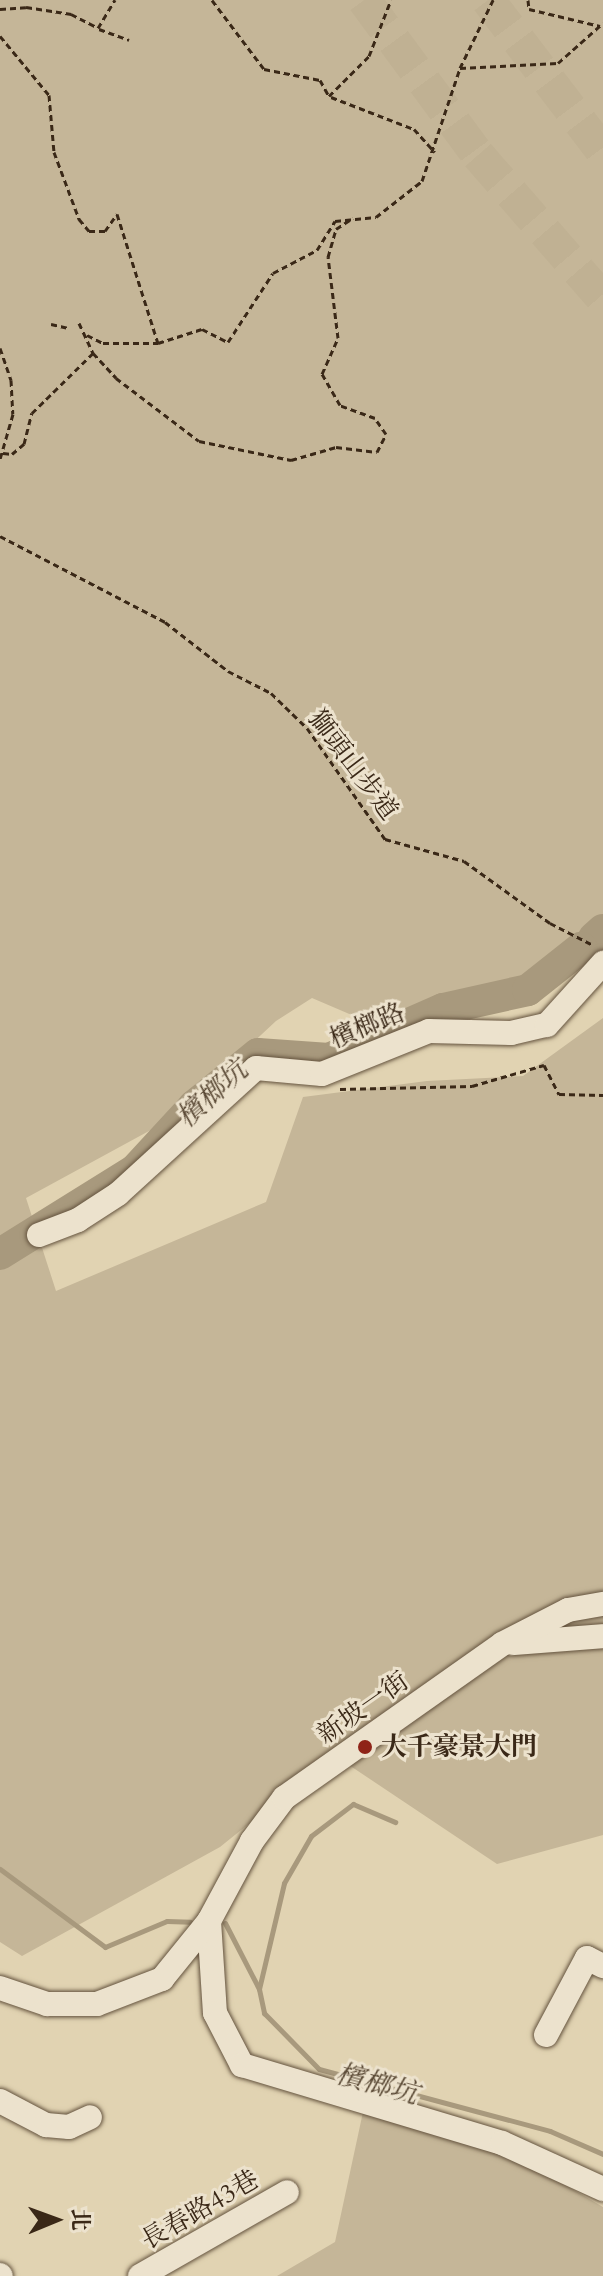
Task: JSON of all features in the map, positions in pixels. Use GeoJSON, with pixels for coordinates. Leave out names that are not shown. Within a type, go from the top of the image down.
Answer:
{"type":"FeatureCollection","features":[{"type":"Feature","properties":{"kind":"street","name":"檳榔路"},"geometry":{"type":"LineString","coordinates":[[39,1235],[78,1220],[118,1194],[256,1068],[322,1074],[429,1031],[511,1033],[547,1025],[601,963]]}},
{"type":"Feature","properties":{"kind":"street","name":"新坡一街"},"geometry":{"type":"LineString","coordinates":[[0,1988],[47,2004],[97,2004],[162,1979],[209,1921],[252,1841],[284,1798],[502,1644],[568,1610],[603,1604]]}},
{"type":"Feature","properties":{"kind":"street"},"geometry":{"type":"LineString","coordinates":[[502,1644],[603,1636]]}},
{"type":"Feature","properties":{"kind":"street"},"geometry":{"type":"LineString","coordinates":[[209,1921],[215,2013],[242,2065],[502,2143],[603,2189]]}},
{"type":"Feature","properties":{"kind":"street"},"geometry":{"type":"LineString","coordinates":[[546,2035],[587,1958],[603,1966]]}},
{"type":"Feature","properties":{"kind":"street"},"geometry":{"type":"LineString","coordinates":[[0,2101],[46,2125],[69,2127],[90,2117]]}},
{"type":"Feature","properties":{"kind":"street","name":"長春路43巷"},"geometry":{"type":"LineString","coordinates":[[140,2276],[287,2192]]}},
{"type":"Feature","properties":{"kind":"path"},"geometry":{"type":"LineString","coordinates":[[98,28],[115,0]]}},
{"type":"Feature","properties":{"kind":"path"},"geometry":{"type":"LineString","coordinates":[[212,0],[264,69],[320,80],[329,96],[414,129],[435,152]]}},
{"type":"Feature","properties":{"kind":"path"},"geometry":{"type":"LineString","coordinates":[[329,96],[369,56],[391,0]]}},
{"type":"Feature","properties":{"kind":"path"},"geometry":{"type":"LineString","coordinates":[[87,335],[103,343],[158,343],[202,329],[228,342],[273,273],[317,250],[335,221],[376,217],[422,181],[435,152],[460,68],[493,0]]}},
{"type":"Feature","properties":{"kind":"path"},"geometry":{"type":"LineString","coordinates":[[528,0],[529,9],[601,24]]}},
{"type":"Feature","properties":{"kind":"path"},"geometry":{"type":"LineString","coordinates":[[0,9],[26,7],[71,14],[129,40]]}},
{"type":"Feature","properties":{"kind":"path"},"geometry":{"type":"LineString","coordinates":[[460,68],[558,63],[601,24]]}},
{"type":"Feature","properties":{"kind":"path"},"geometry":{"type":"LineString","coordinates":[[0,36],[49,95],[54,152],[79,219],[89,231],[105,231],[117,214],[158,343]]}},
{"type":"Feature","properties":{"kind":"path"},"geometry":{"type":"LineString","coordinates":[[79,323],[93,353],[153,409],[199,441],[291,460],[336,447],[377,452],[386,434],[381,426],[375,418],[340,405],[322,374],[338,338],[328,257],[336,229],[353,218]]}},
{"type":"Feature","properties":{"kind":"path"},"geometry":{"type":"LineString","coordinates":[[51,324],[69,328]]}},
{"type":"Feature","properties":{"kind":"path"},"geometry":{"type":"LineString","coordinates":[[0,348],[11,380],[13,414],[0,459]]}},
{"type":"Feature","properties":{"kind":"path"},"geometry":{"type":"LineString","coordinates":[[3,453],[12,454],[24,444],[32,413],[93,353]]}},
{"type":"Feature","properties":{"kind":"path","name":"獅頭山步道"},"geometry":{"type":"LineString","coordinates":[[0,536],[165,622],[228,671],[271,693],[307,728],[385,839],[464,861],[601,963]]}},
{"type":"Feature","properties":{"kind":"path"},"geometry":{"type":"LineString","coordinates":[[330,1089],[472,1086],[544,1065],[559,1094],[603,1095]]}},
{"type":"Feature","properties":{"kind":"shaded area"},"geometry":{"type":"Polygon","coordinates":[[[0,0],[603,0],[603,930],[570,975],[382,1028],[312,998],[276,1021],[171,1119],[26,1198],[56,1291],[266,1202],[303,1097],[427,1081],[523,1076],[603,1018],[603,1835],[497,1864],[334,1755],[220,1847],[22,1956],[0,1942],[0,0]]]}},
{"type":"Feature","properties":{"kind":"shaded area"},"geometry":{"type":"Polygon","coordinates":[[[366,2098],[467,2128],[603,2207],[603,2276],[277,2276],[335,2242],[366,2098]]]}},
{"type":"Feature","properties":{"kind":"waterway","name":"檳榔坑"},"geometry":{"type":"LineString","coordinates":[[594,938],[603,930]]}},
{"type":"Feature","properties":{"kind":"waterway","name":"檳榔坑"},"geometry":{"type":"LineString","coordinates":[[0,1254],[135,1170],[194,1106],[258,1054],[329,1059],[443,1009],[528,990],[581,948]]}},
{"type":"Feature","properties":{"kind":"waterway"},"geometry":{"type":"LineString","coordinates":[[259,1989],[284,1883],[311,1836],[353,1804],[395,1822]]}},
{"type":"Feature","properties":{"kind":"waterway","name":"檳榔坑"},"geometry":{"type":"LineString","coordinates":[[0,1869],[105,1947],[167,1921],[190,1922]]}},
{"type":"Feature","properties":{"kind":"waterway","name":"檳榔坑"},"geometry":{"type":"LineString","coordinates":[[225,1923],[259,1989],[264,2013],[319,2069],[550,2131],[603,2154]]}},
{"type":"Feature","properties":{"kind":"tunnel"},"geometry":{"type":"LineString","coordinates":[[364,0],[478,155],[603,299]]}},
{"type":"Feature","properties":{"kind":"tunnel"},"geometry":{"type":"LineString","coordinates":[[488,0],[603,152]]}},
{"type":"Feature","properties":{"kind":"place","name":"大千豪景大門"},"geometry":{"type":"Point","coordinates":[365,1747]}}]}
